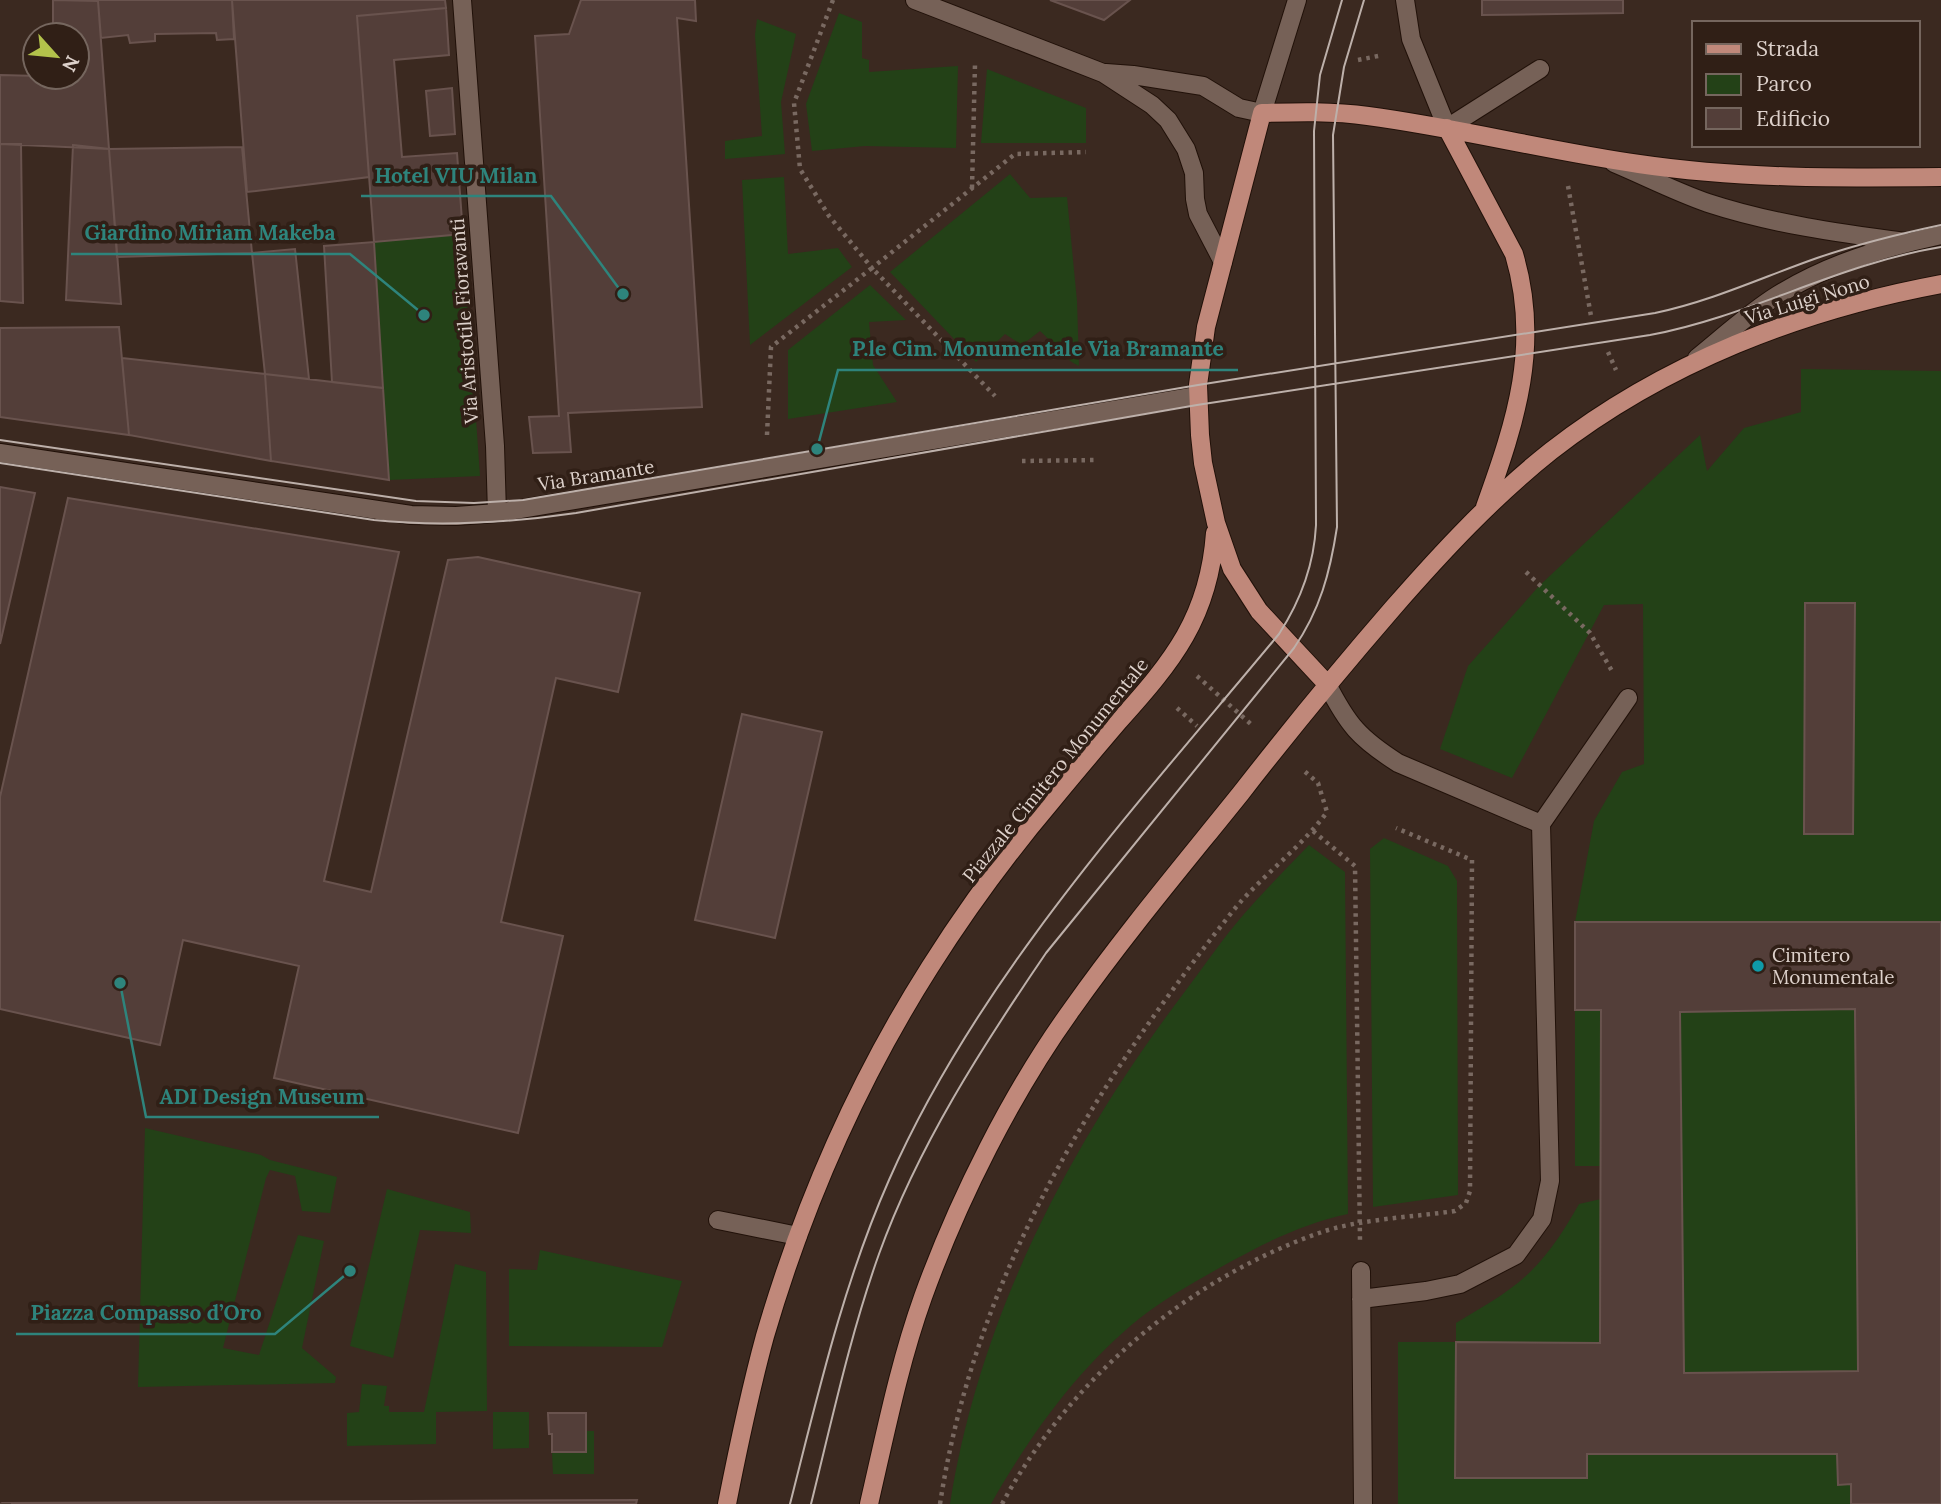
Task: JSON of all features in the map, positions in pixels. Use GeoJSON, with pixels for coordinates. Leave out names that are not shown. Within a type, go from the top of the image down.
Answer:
{"type":"FeatureCollection","features":[{"type":"Feature","properties":{"kind":"main road"},"geometry":{"type":"LineString","coordinates":[[1262,113],[1335,113],[1447,128],[1603,159],[1702,172],[1807,178],[1941,177]]}},
{"type":"Feature","properties":{"kind":"main road","name":"Piazzale Cimitero Monumentale"},"geometry":{"type":"LineString","coordinates":[[1262,113],[1206,327],[1197,396],[1203,463],[1216,523],[1232,569],[1248,597],[1327,684]]}},
{"type":"Feature","properties":{"kind":"main road"},"geometry":{"type":"LineString","coordinates":[[1447,128],[1514,254],[1521,276],[1525,306],[1527,334],[1520,398],[1513,429],[1484,510]]}},
{"type":"Feature","properties":{"kind":"main road","name":"Via Luigi Nono"},"geometry":{"type":"LineString","coordinates":[[1689,365],[1749,338],[1819,314],[1905,291],[1941,285]]}},
{"type":"Feature","properties":{"kind":"main road"},"geometry":{"type":"LineString","coordinates":[[869,1504],[902,1360],[923,1296],[959,1212],[1016,1098],[1094,978],[1327,684],[1423,574],[1484,510],[1549,452],[1577,432],[1628,397],[1689,365]]}},
{"type":"Feature","properties":{"kind":"main road","name":"Piazzale Cimitero Monumentale"},"geometry":{"type":"LineString","coordinates":[[727,1504],[765,1338],[798,1236],[854,1101],[876,1057],[930,967],[1019,842],[1174,656],[1190,629],[1205,593],[1213,558],[1216,523]]}},
{"type":"Feature","properties":{"kind":"street","name":"Via Aristotile Fioravanti"},"geometry":{"type":"LineString","coordinates":[[462,0],[495,446],[497,513]]}},
{"type":"Feature","properties":{"kind":"street"},"geometry":{"type":"LineString","coordinates":[[915,0],[1103,73],[1152,105],[1177,131],[1186,149],[1194,173],[1198,214],[1223,262]]}},
{"type":"Feature","properties":{"kind":"street","name":"Piazzale Cimitero Monumentale"},"geometry":{"type":"LineString","coordinates":[[1262,113],[1297,0]]}},
{"type":"Feature","properties":{"kind":"street"},"geometry":{"type":"LineString","coordinates":[[1405,0],[1411,39],[1447,128],[1539,69]]}},
{"type":"Feature","properties":{"kind":"street"},"geometry":{"type":"LineString","coordinates":[[1103,73],[1203,86],[1239,108],[1262,113]]}},
{"type":"Feature","properties":{"kind":"street"},"geometry":{"type":"LineString","coordinates":[[1603,159],[1705,202],[1743,214],[1817,230],[1906,242]]}},
{"type":"Feature","properties":{"kind":"street"},"geometry":{"type":"LineString","coordinates":[[1689,365],[1755,311],[1799,283],[1827,269],[1906,242],[1941,235]]}},
{"type":"Feature","properties":{"kind":"street","name":"Via Bramante"},"geometry":{"type":"LineString","coordinates":[[0,453],[411,515],[456,516],[497,513],[1197,396]]}},
{"type":"Feature","properties":{"kind":"street","name":"Piazzale Cimitero Monumentale"},"geometry":{"type":"LineString","coordinates":[[1327,684],[1352,728],[1380,752],[1398,763],[1541,824]]}},
{"type":"Feature","properties":{"kind":"street"},"geometry":{"type":"LineString","coordinates":[[1361,1299],[1426,1292],[1460,1284],[1516,1255],[1542,1219],[1550,1181],[1541,824],[1628,698]]}},
{"type":"Feature","properties":{"kind":"street"},"geometry":{"type":"LineString","coordinates":[[718,1220],[798,1236]]}},
{"type":"Feature","properties":{"kind":"street"},"geometry":{"type":"LineString","coordinates":[[1361,1271],[1363,1504]]}},
{"type":"Feature","properties":{"kind":"path"},"geometry":{"type":"LineString","coordinates":[[833,0],[794,103],[800,169],[830,216],[872,268],[996,397]]}},
{"type":"Feature","properties":{"kind":"path"},"geometry":{"type":"LineString","coordinates":[[1358,60],[1391,53]]}},
{"type":"Feature","properties":{"kind":"path"},"geometry":{"type":"LineString","coordinates":[[972,188],[975,64]]}},
{"type":"Feature","properties":{"kind":"path"},"geometry":{"type":"LineString","coordinates":[[766,440],[771,347],[1015,154],[1086,152]]}},
{"type":"Feature","properties":{"kind":"path"},"geometry":{"type":"LineString","coordinates":[[1568,186],[1591,316]]}},
{"type":"Feature","properties":{"kind":"path"},"geometry":{"type":"LineString","coordinates":[[1019,461],[1098,460]]}},
{"type":"Feature","properties":{"kind":"path"},"geometry":{"type":"LineString","coordinates":[[1525,572],[1590,633],[1628,698]]}},
{"type":"Feature","properties":{"kind":"path"},"geometry":{"type":"LineString","coordinates":[[940,1504],[944,1473],[964,1395],[988,1319],[1018,1245],[1053,1173],[1132,1046],[1186,972],[1235,908],[1313,831],[1327,812],[1318,783],[1174,656]]}},
{"type":"Feature","properties":{"kind":"path"},"geometry":{"type":"LineString","coordinates":[[1177,708],[1196,726]]}},
{"type":"Feature","properties":{"kind":"path"},"geometry":{"type":"LineString","coordinates":[[1002,1504],[1018,1475],[1056,1422],[1100,1372],[1149,1328],[1203,1290],[1260,1258],[1321,1232],[1455,1211],[1466,1203],[1470,1191],[1472,860],[1396,828]]}},
{"type":"Feature","properties":{"kind":"path"},"geometry":{"type":"LineString","coordinates":[[1313,831],[1355,866],[1361,1271]]}},
{"type":"Feature","properties":{"kind":"green space"},"geometry":{"type":"Polygon","coordinates":[[[839,13],[862,22],[862,58],[869,60],[869,72],[958,66],[956,148],[865,146],[812,151],[806,104],[839,13]]]}},
{"type":"Feature","properties":{"kind":"green space"},"geometry":{"type":"Polygon","coordinates":[[[757,19],[796,34],[781,102],[785,154],[725,159],[725,141],[762,136],[755,35],[757,19]]]}},
{"type":"Feature","properties":{"kind":"green space"},"geometry":{"type":"Polygon","coordinates":[[[987,69],[1086,108],[1086,143],[981,143],[987,69]]]}},
{"type":"Feature","properties":{"kind":"green space"},"geometry":{"type":"Polygon","coordinates":[[[1010,174],[1030,198],[1067,197],[1077,301],[1079,366],[1063,355],[1040,331],[1022,345],[1005,334],[976,362],[890,272],[1010,174]]]}},
{"type":"Feature","properties":{"kind":"green space"},"geometry":{"type":"Polygon","coordinates":[[[784,177],[788,254],[838,248],[852,267],[750,345],[742,180],[784,177]]]}},
{"type":"Feature","properties":{"kind":"green space"},"geometry":{"type":"Polygon","coordinates":[[[463,234],[480,476],[389,480],[374,242],[463,234]]]}},
{"type":"Feature","properties":{"kind":"green space"},"geometry":{"type":"Polygon","coordinates":[[[870,285],[906,320],[869,322],[873,365],[897,402],[788,419],[788,350],[870,285]]]}},
{"type":"Feature","properties":{"kind":"green space","name":"Cimitero Monumentale"},"geometry":{"type":"Polygon","coordinates":[[[1801,369],[1941,371],[1941,1504],[1398,1504],[1398,1342],[1456,1342],[1456,1323],[1503,1294],[1528,1274],[1556,1241],[1579,1204],[1601,1199],[1600,1166],[1575,1166],[1575,922],[1594,821],[1622,772],[1644,764],[1643,604],[1604,605],[1512,778],[1440,749],[1468,666],[1539,586],[1700,435],[1707,471],[1744,428],[1801,412],[1801,369]]]}},
{"type":"Feature","properties":{"kind":"green space"},"geometry":{"type":"Polygon","coordinates":[[[1384,838],[1448,866],[1457,881],[1458,1195],[1373,1207],[1370,849],[1384,838]]]}},
{"type":"Feature","properties":{"kind":"green space"},"geometry":{"type":"Polygon","coordinates":[[[1309,845],[1345,872],[1348,1214],[1302,1228],[1259,1247],[1196,1281],[1140,1318],[1096,1358],[1057,1404],[1022,1453],[991,1504],[950,1504],[964,1434],[983,1365],[1036,1233],[1069,1169],[1144,1048],[1214,952],[1244,914],[1309,845]]]}},
{"type":"Feature","properties":{"kind":"green space"},"geometry":{"type":"Polygon","coordinates":[[[145,1128],[261,1155],[270,1160],[337,1177],[330,1213],[302,1211],[295,1176],[270,1170],[223,1348],[259,1355],[298,1235],[324,1241],[302,1348],[336,1377],[335,1383],[138,1387],[145,1128]]]}},
{"type":"Feature","properties":{"kind":"green space"},"geometry":{"type":"Polygon","coordinates":[[[387,1189],[470,1212],[471,1233],[420,1230],[393,1358],[350,1346],[387,1189]]]}},
{"type":"Feature","properties":{"kind":"green space"},"geometry":{"type":"Polygon","coordinates":[[[540,1250],[682,1281],[662,1347],[509,1346],[509,1269],[537,1270],[540,1250]]]}},
{"type":"Feature","properties":{"kind":"green space"},"geometry":{"type":"Polygon","coordinates":[[[455,1264],[486,1272],[487,1411],[436,1412],[436,1444],[347,1446],[347,1413],[359,1412],[362,1384],[387,1386],[384,1406],[389,1406],[389,1412],[424,1412],[455,1264]]]}},
{"type":"Feature","properties":{"kind":"green space"},"geometry":{"type":"Polygon","coordinates":[[[493,1412],[529,1412],[529,1448],[493,1449],[493,1412]]]}},
{"type":"Feature","properties":{"kind":"green space"},"geometry":{"type":"Polygon","coordinates":[[[586,1431],[594,1431],[594,1474],[553,1474],[552,1452],[586,1452],[586,1431]]]}},
{"type":"Feature","properties":{"kind":"building"},"geometry":{"type":"Polygon","coordinates":[[[53,0],[98,1],[109,149],[0,144],[0,75],[21,76],[21,91],[91,91],[91,21],[53,21],[53,0]]]}},
{"type":"Feature","properties":{"kind":"building"},"geometry":{"type":"Polygon","coordinates":[[[91,0],[232,0],[234,39],[217,40],[216,33],[155,34],[155,41],[130,43],[128,35],[101,38],[98,1],[91,0]]]}},
{"type":"Feature","properties":{"kind":"building"},"geometry":{"type":"Polygon","coordinates":[[[232,0],[445,0],[446,8],[357,16],[369,177],[247,192],[232,0]]]}},
{"type":"Feature","properties":{"kind":"building"},"geometry":{"type":"Polygon","coordinates":[[[581,0],[695,0],[696,21],[677,18],[702,407],[568,413],[571,452],[533,453],[529,417],[559,416],[535,36],[569,34],[581,0]]]}},
{"type":"Feature","properties":{"kind":"building"},"geometry":{"type":"Polygon","coordinates":[[[1050,0],[1130,0],[1104,20],[1050,0]]]}},
{"type":"Feature","properties":{"kind":"building"},"geometry":{"type":"Polygon","coordinates":[[[1482,0],[1623,0],[1623,13],[1482,15],[1482,0]]]}},
{"type":"Feature","properties":{"kind":"building"},"geometry":{"type":"Polygon","coordinates":[[[446,8],[449,55],[394,60],[402,157],[457,153],[463,234],[374,242],[357,16],[446,8]]]}},
{"type":"Feature","properties":{"kind":"building"},"geometry":{"type":"Polygon","coordinates":[[[452,88],[455,134],[430,136],[426,91],[452,88]]]}},
{"type":"Feature","properties":{"kind":"building"},"geometry":{"type":"Polygon","coordinates":[[[0,144],[21,144],[23,303],[0,301],[0,144]]]}},
{"type":"Feature","properties":{"kind":"building"},"geometry":{"type":"Polygon","coordinates":[[[73,145],[109,149],[121,304],[66,300],[73,145]]]}},
{"type":"Feature","properties":{"kind":"building"},"geometry":{"type":"Polygon","coordinates":[[[242,147],[252,253],[117,257],[109,149],[242,147]]]}},
{"type":"Feature","properties":{"kind":"building"},"geometry":{"type":"Polygon","coordinates":[[[374,242],[383,388],[332,382],[324,246],[374,242]]]}},
{"type":"Feature","properties":{"kind":"building"},"geometry":{"type":"Polygon","coordinates":[[[295,249],[309,379],[265,374],[252,253],[295,249]]]}},
{"type":"Feature","properties":{"kind":"building"},"geometry":{"type":"Polygon","coordinates":[[[119,327],[129,435],[0,417],[0,328],[119,327]]]}},
{"type":"Feature","properties":{"kind":"building"},"geometry":{"type":"Polygon","coordinates":[[[122,358],[265,374],[271,461],[129,435],[122,358]]]}},
{"type":"Feature","properties":{"kind":"building"},"geometry":{"type":"Polygon","coordinates":[[[265,374],[383,388],[389,480],[271,461],[265,374]]]}},
{"type":"Feature","properties":{"kind":"building"},"geometry":{"type":"Polygon","coordinates":[[[0,487],[35,493],[0,644],[0,487]]]}},
{"type":"Feature","properties":{"kind":"building"},"geometry":{"type":"Polygon","coordinates":[[[68,498],[399,552],[324,881],[371,892],[448,560],[478,557],[640,593],[618,692],[556,678],[501,922],[563,936],[518,1133],[274,1078],[299,966],[183,940],[160,1045],[0,1009],[0,797],[68,498]]]}},
{"type":"Feature","properties":{"kind":"building"},"geometry":{"type":"Polygon","coordinates":[[[1805,603],[1855,603],[1853,834],[1804,834],[1805,603]]]}},
{"type":"Feature","properties":{"kind":"building"},"geometry":{"type":"Polygon","coordinates":[[[742,714],[822,732],[775,938],[695,920],[742,714]]]}},
{"type":"Feature","properties":{"kind":"building","name":"Cimitero Monumentale"},"geometry":{"type":"Polygon","coordinates":[[[1575,922],[1941,922],[1941,1504],[1851,1504],[1851,1484],[1838,1485],[1837,1454],[1587,1454],[1587,1478],[1455,1478],[1456,1342],[1600,1343],[1601,1010],[1575,1010],[1575,922]],[[1855,1009],[1680,1012],[1684,1373],[1858,1371],[1855,1009]]]}},
{"type":"Feature","properties":{"kind":"building"},"geometry":{"type":"Polygon","coordinates":[[[548,1413],[586,1413],[586,1452],[552,1452],[548,1413]]]}},
{"type":"Feature","properties":{"kind":"building"},"geometry":{"type":"Polygon","coordinates":[[[637,1500],[636,1504],[0,1504],[2,1503],[637,1500]]]}},
{"type":"Feature","properties":{"kind":"tram line"},"geometry":{"type":"LineString","coordinates":[[790,1504],[833,1340],[858,1259],[889,1180],[926,1105],[968,1033],[1065,894],[1279,634],[1305,582],[1316,525],[1314,131],[1320,75],[1342,0]]}},
{"type":"Feature","properties":{"kind":"tram line"},"geometry":{"type":"LineString","coordinates":[[811,1504],[850,1347],[879,1254],[913,1175],[953,1098],[1046,953],[1294,648],[1311,620],[1323,590],[1337,527],[1333,135],[1344,67],[1364,0]]}},
{"type":"Feature","properties":{"kind":"tram line"},"geometry":{"type":"LineString","coordinates":[[0,440],[416,501],[474,503],[523,500],[1198,385],[1655,313],[1717,295],[1832,253],[1941,225]]}},
{"type":"Feature","properties":{"kind":"tram line"},"geometry":{"type":"LineString","coordinates":[[0,463],[374,520],[475,523],[525,519],[576,513],[1197,405],[1650,335],[1724,316],[1866,265],[1941,247]]}},
{"type":"Feature","properties":{"kind":"place","name":"Hotel VIU Milan"},"geometry":{"type":"Point","coordinates":[623,294]}},
{"type":"Feature","properties":{"kind":"place","name":"Giardino Miriam Makeba"},"geometry":{"type":"Point","coordinates":[424,315]}},
{"type":"Feature","properties":{"kind":"place","name":"P.le Cim. Monumentale Via Bramante"},"geometry":{"type":"Point","coordinates":[817,449]}},
{"type":"Feature","properties":{"kind":"place","name":"Cimitero Monumentale"},"geometry":{"type":"Point","coordinates":[1758,966]}},
{"type":"Feature","properties":{"kind":"place","name":"ADI Design Museum"},"geometry":{"type":"Point","coordinates":[120,983]}},
{"type":"Feature","properties":{"kind":"place","name":"Piazza Compasso d’Oro"},"geometry":{"type":"Point","coordinates":[350,1271]}}]}
